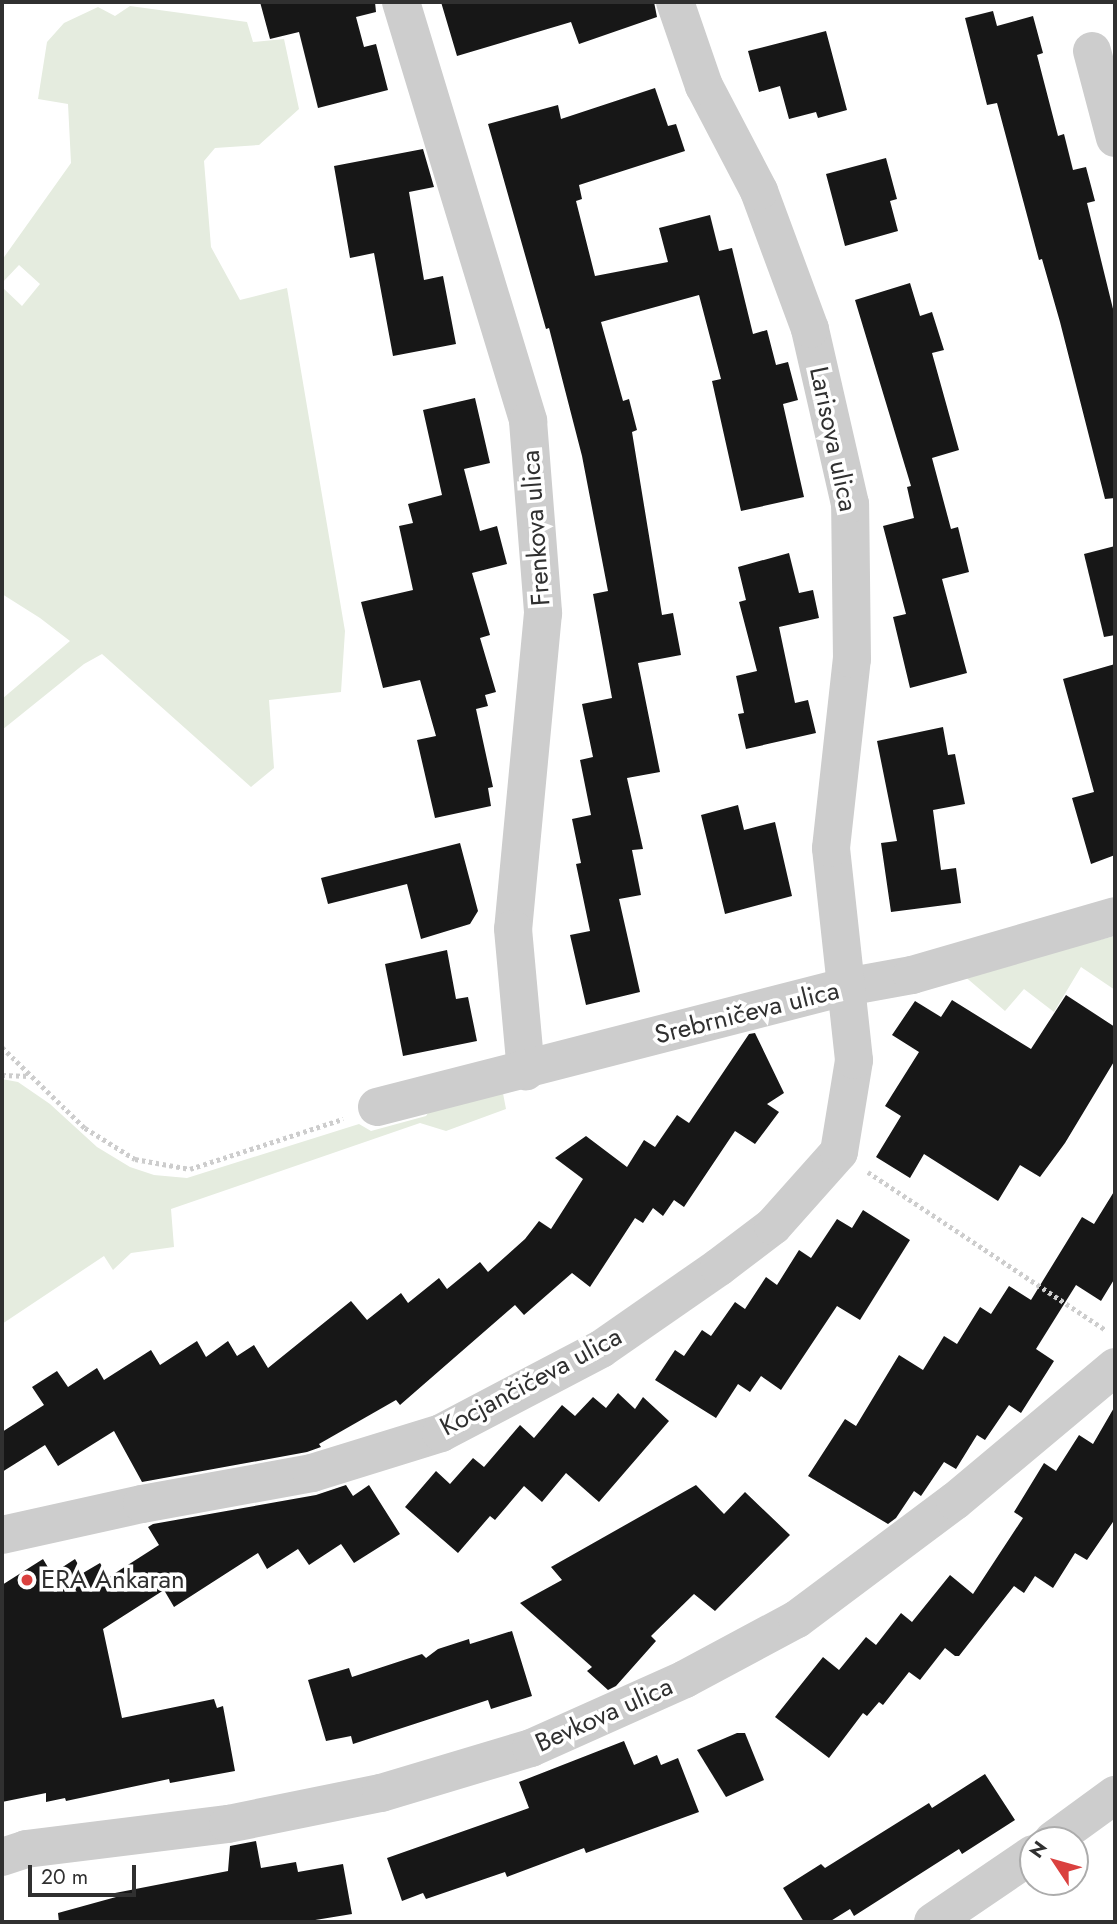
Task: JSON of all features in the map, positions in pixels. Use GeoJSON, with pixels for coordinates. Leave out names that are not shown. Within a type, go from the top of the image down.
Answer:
{"type":"FeatureCollection","features":[{"type":"Feature","properties":{"kind":"street","name":"Frenkova ulica"},"geometry":{"type":"LineString","coordinates":[[401,2],[527,421],[543,613],[513,929],[526,1071]]}},
{"type":"Feature","properties":{"kind":"street","name":"Larisova ulica"},"geometry":{"type":"LineString","coordinates":[[675,2],[704,86],[760,191],[810,329],[850,504],[852,659],[831,848],[846,986]]}},
{"type":"Feature","properties":{"kind":"street"},"geometry":{"type":"LineString","coordinates":[[1092,51],[1115,138]]}},
{"type":"Feature","properties":{"kind":"street","name":"Srebrničeva ulica"},"geometry":{"type":"LineString","coordinates":[[377,1107],[526,1071],[846,986],[912,975],[1115,916]]}},
{"type":"Feature","properties":{"kind":"street"},"geometry":{"type":"LineString","coordinates":[[839,1152],[854,1060],[846,986]]}},
{"type":"Feature","properties":{"kind":"street","name":"Kocjančičeva ulica"},"geometry":{"type":"LineString","coordinates":[[2,1535],[142,1504],[312,1473],[441,1433],[601,1349],[719,1267],[773,1226],[839,1152]]}},
{"type":"Feature","properties":{"kind":"street","name":"Bevkova ulica"},"geometry":{"type":"LineString","coordinates":[[2,1857],[26,1849],[228,1824],[368,1796],[531,1748],[685,1679],[797,1619],[955,1500],[1115,1367]]}},
{"type":"Feature","properties":{"kind":"street"},"geometry":{"type":"LineString","coordinates":[[1072,1826],[1115,1794]]}},
{"type":"Feature","properties":{"kind":"street"},"geometry":{"type":"LineString","coordinates":[[933,1922],[1019,1864]]}},
{"type":"Feature","properties":{"kind":"path"},"geometry":{"type":"LineString","coordinates":[[2,1047],[85,1128],[135,1159],[190,1169],[377,1107]]}},
{"type":"Feature","properties":{"kind":"path"},"geometry":{"type":"LineString","coordinates":[[2,1075],[31,1076]]}},
{"type":"Feature","properties":{"kind":"path"},"geometry":{"type":"LineString","coordinates":[[839,1152],[1115,1336]]}},
{"type":"Feature","properties":{"kind":"shaded area"},"geometry":{"type":"Polygon","coordinates":[[[130,6],[247,22],[253,42],[284,39],[299,109],[259,145],[215,148],[204,161],[211,247],[240,300],[287,288],[345,631],[341,692],[269,700],[274,768],[251,787],[102,654],[84,664],[2,730],[2,699],[70,641],[2,594],[2,287],[22,306],[40,284],[19,265],[2,283],[2,260],[71,163],[68,104],[38,99],[47,42],[64,23],[98,7],[115,16],[130,6]]]}},
{"type":"Feature","properties":{"kind":"shaded area"},"geometry":{"type":"Polygon","coordinates":[[[1115,936],[1115,990],[1081,967],[1054,1012],[1024,989],[1005,1011],[962,974],[1115,936]]]}},
{"type":"Feature","properties":{"kind":"shaded area"},"geometry":{"type":"Polygon","coordinates":[[[2,1079],[18,1082],[50,1104],[97,1147],[130,1167],[154,1175],[187,1178],[359,1124],[371,1131],[426,1116],[434,1104],[502,1088],[506,1109],[446,1131],[420,1123],[171,1209],[174,1247],[131,1253],[113,1270],[104,1256],[2,1324],[2,1079]]]}},
{"type":"Feature","properties":{"kind":"building"},"geometry":{"type":"Polygon","coordinates":[[[260,2],[375,2],[376,12],[356,17],[364,47],[376,44],[388,90],[318,108],[299,32],[270,39],[260,2]]]}},
{"type":"Feature","properties":{"kind":"building"},"geometry":{"type":"Polygon","coordinates":[[[441,2],[654,2],[657,17],[579,44],[571,22],[457,56],[441,2]]]}},
{"type":"Feature","properties":{"kind":"building"},"geometry":{"type":"Polygon","coordinates":[[[993,11],[997,26],[1033,16],[1043,53],[1037,55],[1058,136],[1064,134],[1073,170],[1086,167],[1095,201],[1087,203],[1115,317],[1115,498],[1105,499],[1060,322],[1042,259],[1039,260],[997,103],[987,105],[965,18],[993,11]]]}},
{"type":"Feature","properties":{"kind":"building"},"geometry":{"type":"Polygon","coordinates":[[[826,31],[847,110],[818,118],[816,112],[789,119],[780,86],[759,92],[748,51],[826,31]]]}},
{"type":"Feature","properties":{"kind":"building"},"geometry":{"type":"Polygon","coordinates":[[[655,88],[668,126],[676,124],[685,151],[579,185],[582,199],[576,201],[595,276],[668,262],[659,228],[710,215],[719,251],[732,248],[753,334],[767,330],[776,365],[788,362],[798,400],[783,404],[804,497],[741,511],[712,381],[721,379],[699,295],[601,322],[623,401],[629,399],[637,430],[632,432],[662,615],[673,613],[681,655],[638,663],[660,772],[627,778],[643,849],[632,850],[641,895],[619,899],[640,992],[586,1005],[570,935],[590,931],[576,864],[581,863],[572,819],[591,815],[580,760],[593,757],[582,704],[612,698],[593,594],[608,591],[582,456],[549,328],[546,329],[488,124],[558,105],[561,119],[655,88]]]}},
{"type":"Feature","properties":{"kind":"building"},"geometry":{"type":"Polygon","coordinates":[[[423,149],[434,187],[409,192],[424,280],[443,276],[456,344],[393,356],[374,253],[350,258],[334,166],[423,149]]]}},
{"type":"Feature","properties":{"kind":"building"},"geometry":{"type":"Polygon","coordinates":[[[886,158],[897,199],[890,201],[898,231],[845,246],[826,174],[886,158]]]}},
{"type":"Feature","properties":{"kind":"building"},"geometry":{"type":"Polygon","coordinates":[[[910,283],[920,316],[932,312],[944,350],[932,353],[959,450],[932,458],[951,529],[958,527],[969,572],[942,579],[967,673],[910,688],[893,617],[906,614],[883,526],[914,518],[907,487],[911,486],[855,300],[910,283]]]}},
{"type":"Feature","properties":{"kind":"building"},"geometry":{"type":"Polygon","coordinates":[[[475,398],[490,463],[464,469],[480,531],[497,526],[507,564],[472,573],[490,635],[480,638],[496,692],[485,695],[488,706],[476,709],[493,787],[488,788],[491,806],[435,818],[417,740],[436,736],[420,680],[383,688],[361,602],[413,590],[399,526],[413,523],[408,504],[442,495],[423,410],[475,398]]]}},
{"type":"Feature","properties":{"kind":"building"},"geometry":{"type":"Polygon","coordinates":[[[1115,546],[1115,635],[1104,637],[1084,554],[1115,546]]]}},
{"type":"Feature","properties":{"kind":"building"},"geometry":{"type":"Polygon","coordinates":[[[789,553],[799,593],[813,590],[819,618],[779,627],[795,703],[808,700],[816,733],[746,749],[738,714],[744,713],[736,676],[757,671],[739,602],[746,600],[738,567],[789,553]]]}},
{"type":"Feature","properties":{"kind":"building"},"geometry":{"type":"Polygon","coordinates":[[[1115,664],[1115,855],[1091,864],[1072,798],[1094,792],[1063,679],[1115,664]]]}},
{"type":"Feature","properties":{"kind":"building"},"geometry":{"type":"Polygon","coordinates":[[[943,727],[948,755],[955,754],[965,804],[933,810],[941,870],[956,868],[961,903],[891,912],[881,843],[897,841],[877,741],[943,727]]]}},
{"type":"Feature","properties":{"kind":"building"},"geometry":{"type":"Polygon","coordinates":[[[738,805],[744,830],[775,822],[792,896],[725,914],[701,815],[738,805]]]}},
{"type":"Feature","properties":{"kind":"building"},"geometry":{"type":"Polygon","coordinates":[[[460,843],[478,911],[470,924],[421,939],[407,884],[328,904],[321,878],[460,843]]]}},
{"type":"Feature","properties":{"kind":"building"},"geometry":{"type":"Polygon","coordinates":[[[447,950],[456,999],[468,997],[477,1041],[403,1056],[385,964],[447,950]]]}},
{"type":"Feature","properties":{"kind":"building"},"geometry":{"type":"Polygon","coordinates":[[[1066,995],[1115,1027],[1115,1060],[1065,1143],[1040,1177],[1020,1165],[998,1201],[924,1154],[910,1178],[876,1157],[901,1116],[885,1106],[919,1052],[892,1035],[915,1001],[941,1017],[952,1000],[1031,1049],[1066,995]]]}},
{"type":"Feature","properties":{"kind":"building"},"geometry":{"type":"Polygon","coordinates":[[[755,1033],[784,1093],[767,1104],[779,1112],[755,1144],[735,1131],[684,1207],[674,1200],[663,1216],[653,1208],[643,1223],[635,1218],[590,1287],[572,1273],[524,1315],[515,1305],[400,1405],[396,1400],[319,1444],[321,1447],[307,1452],[142,1482],[114,1431],[58,1466],[45,1445],[2,1472],[2,1432],[44,1405],[32,1387],[57,1371],[68,1387],[97,1368],[104,1380],[151,1350],[160,1365],[197,1341],[206,1357],[228,1341],[237,1356],[254,1345],[268,1368],[351,1301],[367,1320],[401,1293],[408,1303],[439,1278],[447,1289],[480,1262],[488,1272],[525,1239],[539,1221],[551,1229],[583,1179],[555,1158],[586,1136],[627,1167],[644,1140],[655,1147],[677,1115],[689,1123],[749,1034],[755,1033]]]}},
{"type":"Feature","properties":{"kind":"building"},"geometry":{"type":"Polygon","coordinates":[[[1115,1190],[1115,1278],[1101,1301],[1076,1285],[1036,1349],[1054,1361],[1021,1413],[1009,1405],[985,1440],[977,1435],[956,1469],[944,1462],[921,1496],[914,1491],[896,1518],[888,1524],[808,1476],[845,1419],[856,1426],[899,1355],[923,1370],[944,1336],[957,1344],[980,1307],[991,1314],[1009,1286],[1031,1300],[1082,1217],[1094,1224],[1115,1190]]]}},
{"type":"Feature","properties":{"kind":"building"},"geometry":{"type":"Polygon","coordinates":[[[863,1210],[910,1240],[860,1320],[837,1306],[781,1390],[761,1376],[750,1392],[738,1384],[716,1418],[655,1380],[675,1350],[684,1356],[702,1330],[711,1336],[735,1302],[745,1309],[766,1277],[777,1285],[799,1250],[811,1258],[837,1219],[852,1228],[863,1210]]]}},
{"type":"Feature","properties":{"kind":"building"},"geometry":{"type":"Polygon","coordinates":[[[618,1393],[635,1409],[643,1397],[669,1421],[599,1502],[566,1473],[542,1502],[524,1486],[495,1520],[490,1516],[458,1553],[405,1507],[436,1471],[450,1484],[473,1458],[484,1467],[520,1425],[534,1438],[562,1405],[575,1416],[593,1397],[606,1408],[618,1393]]]}},
{"type":"Feature","properties":{"kind":"building"},"geometry":{"type":"Polygon","coordinates":[[[1115,1406],[1115,1519],[1087,1560],[1075,1553],[1053,1588],[1035,1576],[1024,1593],[1014,1586],[959,1656],[945,1648],[920,1680],[909,1672],[883,1705],[879,1702],[867,1716],[863,1713],[829,1758],[775,1717],[823,1657],[839,1670],[866,1637],[876,1645],[901,1613],[912,1622],[950,1575],[973,1594],[1023,1518],[1014,1512],[1044,1463],[1056,1471],[1079,1435],[1093,1444],[1115,1406]]]}},
{"type":"Feature","properties":{"kind":"building"},"geometry":{"type":"Polygon","coordinates":[[[346,1485],[353,1496],[369,1485],[400,1534],[354,1563],[341,1544],[309,1565],[298,1549],[267,1569],[258,1553],[174,1607],[164,1590],[103,1629],[122,1718],[214,1699],[217,1708],[223,1706],[235,1771],[170,1783],[169,1779],[66,1801],[65,1798],[46,1802],[46,1793],[2,1802],[2,1585],[43,1559],[52,1574],[75,1559],[83,1573],[100,1563],[109,1577],[159,1545],[148,1527],[153,1524],[316,1495],[346,1485]]]}},
{"type":"Feature","properties":{"kind":"building"},"geometry":{"type":"Polygon","coordinates":[[[696,1485],[724,1514],[745,1492],[790,1535],[715,1611],[694,1594],[651,1636],[656,1641],[616,1686],[608,1690],[587,1671],[592,1667],[520,1603],[562,1580],[551,1567],[696,1485]]]}},
{"type":"Feature","properties":{"kind":"building"},"geometry":{"type":"Polygon","coordinates":[[[512,1631],[532,1696],[491,1709],[488,1700],[353,1744],[351,1736],[326,1741],[308,1680],[349,1668],[352,1677],[422,1654],[426,1658],[438,1649],[469,1639],[470,1644],[512,1631]]]}},
{"type":"Feature","properties":{"kind":"building"},"geometry":{"type":"Polygon","coordinates":[[[737,1733],[745,1733],[764,1780],[726,1797],[697,1750],[737,1733]]]}},
{"type":"Feature","properties":{"kind":"building"},"geometry":{"type":"Polygon","coordinates":[[[624,1741],[634,1765],[657,1755],[661,1765],[678,1758],[699,1812],[586,1853],[584,1848],[507,1877],[505,1872],[426,1899],[423,1893],[402,1901],[387,1858],[529,1808],[519,1782],[624,1741]]]}},
{"type":"Feature","properties":{"kind":"building"},"geometry":{"type":"Polygon","coordinates":[[[985,1774],[1015,1820],[962,1854],[959,1849],[854,1916],[850,1909],[829,1922],[804,1922],[783,1888],[821,1864],[825,1868],[929,1803],[932,1808],[985,1774]]]}},
{"type":"Feature","properties":{"kind":"building"},"geometry":{"type":"Polygon","coordinates":[[[256,1841],[261,1868],[296,1862],[298,1872],[343,1864],[352,1914],[303,1922],[59,1922],[58,1913],[116,1897],[115,1893],[228,1871],[230,1846],[256,1841]]]}},
{"type":"Feature","properties":{"kind":"place","name":"ERA Ankaran"},"geometry":{"type":"Point","coordinates":[27,1580]}}]}
